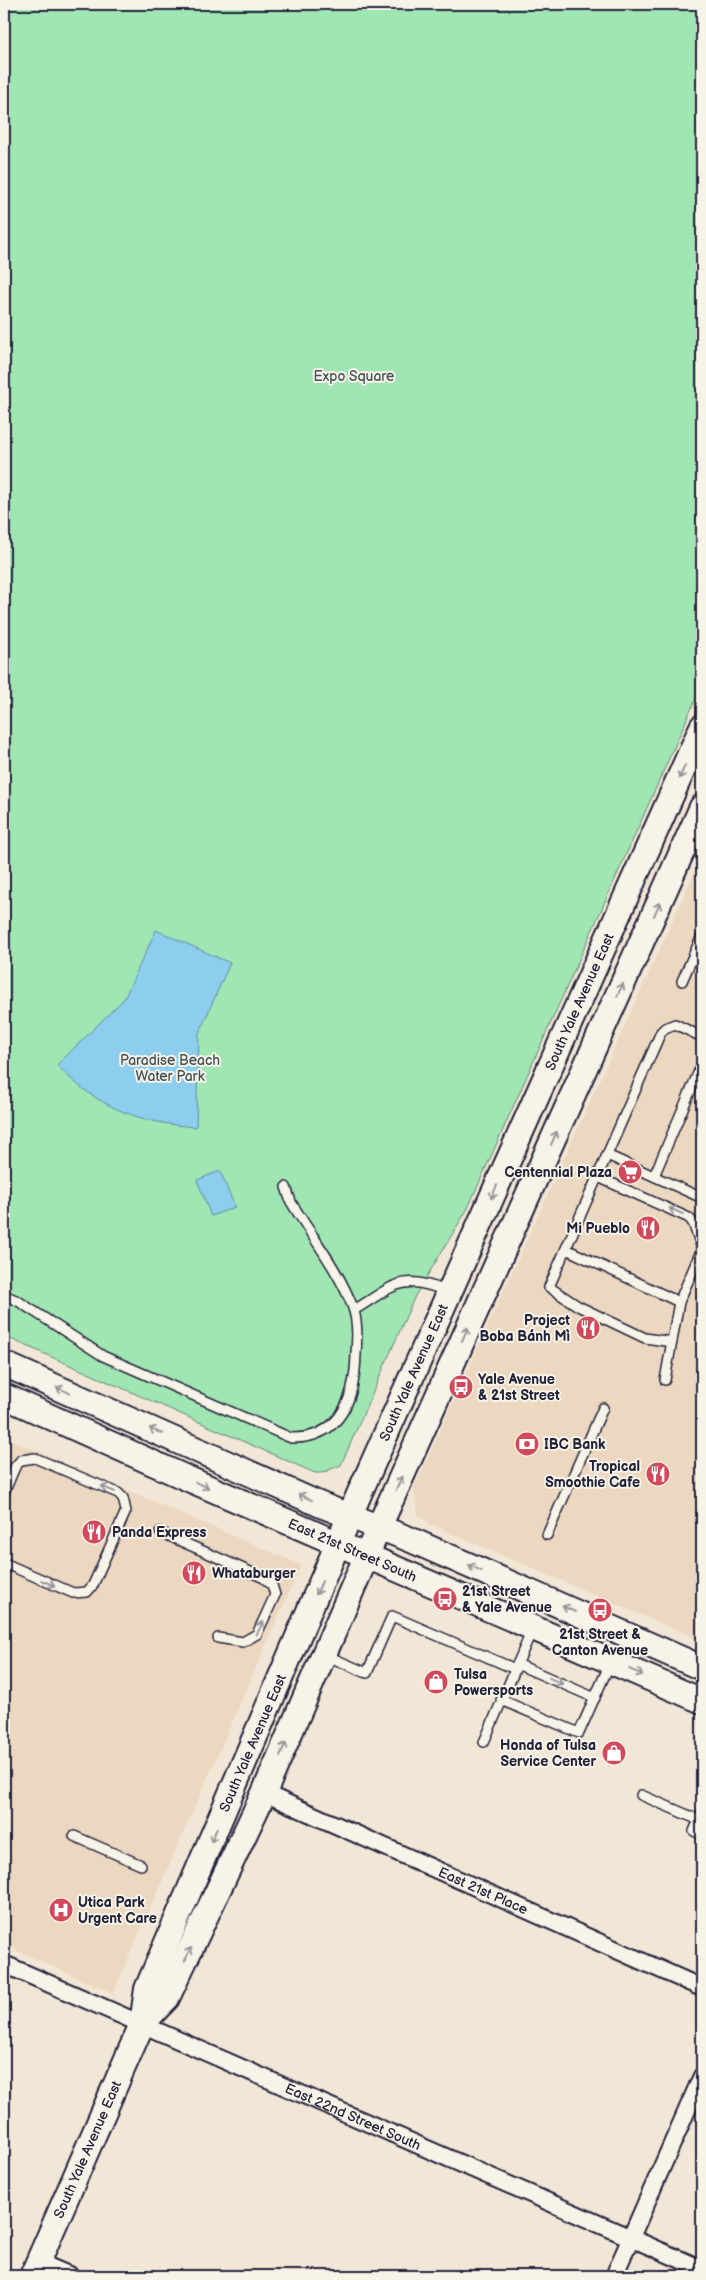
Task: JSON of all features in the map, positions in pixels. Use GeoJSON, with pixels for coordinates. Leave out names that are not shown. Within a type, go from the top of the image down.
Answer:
{"type":"FeatureCollection","features":[{"type":"Feature","properties":{"kind":"main road","name":"South Yale Avenue East"},"geometry":{"type":"LineString","coordinates":[[35,2269],[142,2024],[148,1989],[350,1516],[702,727]]}},
{"type":"Feature","properties":{"kind":"main road","name":"South Yale Avenue East"},"geometry":{"type":"LineString","coordinates":[[142,2024],[167,1998],[264,1794],[366,1555],[702,807]]}},
{"type":"Feature","properties":{"kind":"main road"},"geometry":{"type":"LineString","coordinates":[[607,940],[637,953]]}},
{"type":"Feature","properties":{"kind":"main road"},"geometry":{"type":"LineString","coordinates":[[4,1364],[702,1668]]}},
{"type":"Feature","properties":{"kind":"main road","name":"East 21st Street South"},"geometry":{"type":"LineString","coordinates":[[4,1396],[338,1544],[702,1701]]}},
{"type":"Feature","properties":{"kind":"street","name":"East 21st Place"},"geometry":{"type":"LineString","coordinates":[[264,1794],[702,1988]]}},
{"type":"Feature","properties":{"kind":"street","name":"East 22nd Street South"},"geometry":{"type":"LineString","coordinates":[[4,1964],[702,2269]]}},
{"type":"Feature","properties":{"kind":"street"},"geometry":{"type":"LineString","coordinates":[[614,2276],[702,2076]]}},
{"type":"Feature","properties":{"kind":"street"},"geometry":{"type":"LineString","coordinates":[[35,2269],[72,2276]]}},
{"type":"Feature","properties":{"kind":"lane"},"geometry":{"type":"LineString","coordinates":[[682,981],[702,936]]}},
{"type":"Feature","properties":{"kind":"lane"},"geometry":{"type":"LineString","coordinates":[[672,1342],[646,1338],[578,1306],[549,1287],[665,1028],[675,1024],[702,1037]]}},
{"type":"Feature","properties":{"kind":"lane"},"geometry":{"type":"LineString","coordinates":[[654,1176],[702,1064]]}},
{"type":"Feature","properties":{"kind":"lane"},"geometry":{"type":"LineString","coordinates":[[607,1154],[702,1198]]}},
{"type":"Feature","properties":{"kind":"lane"},"geometry":{"type":"LineString","coordinates":[[598,1177],[690,1218],[694,1222],[702,1249],[679,1302],[665,1380]]}},
{"type":"Feature","properties":{"kind":"lane"},"geometry":{"type":"LineString","coordinates":[[4,1295],[18,1301],[103,1356],[290,1438],[306,1438],[327,1430],[341,1415],[351,1397],[355,1378],[357,1337],[354,1310],[291,1202],[286,1187]]}},
{"type":"Feature","properties":{"kind":"lane"},"geometry":{"type":"LineString","coordinates":[[566,1249],[679,1302]]}},
{"type":"Feature","properties":{"kind":"lane"},"geometry":{"type":"LineString","coordinates":[[354,1310],[399,1282],[429,1284],[449,1293]]}},
{"type":"Feature","properties":{"kind":"lane"},"geometry":{"type":"LineString","coordinates":[[546,1535],[603,1408]]}},
{"type":"Feature","properties":{"kind":"lane"},"geometry":{"type":"LineString","coordinates":[[4,1493],[15,1467],[21,1460],[35,1458],[118,1494],[126,1505],[126,1512],[93,1585],[87,1592],[73,1593],[4,1563]]}},
{"type":"Feature","properties":{"kind":"lane"},"geometry":{"type":"LineString","coordinates":[[160,1532],[264,1578],[272,1585],[275,1595],[258,1634],[243,1642],[218,1638]]}},
{"type":"Feature","properties":{"kind":"lane"},"geometry":{"type":"LineString","coordinates":[[324,1654],[367,1673],[392,1616],[594,1698]]}},
{"type":"Feature","properties":{"kind":"lane"},"geometry":{"type":"LineString","coordinates":[[484,1742],[533,1627]]}},
{"type":"Feature","properties":{"kind":"lane"},"geometry":{"type":"LineString","coordinates":[[501,1700],[579,1733],[611,1661]]}},
{"type":"Feature","properties":{"kind":"lane"},"geometry":{"type":"LineString","coordinates":[[641,1794],[701,1816],[698,1833]]}},
{"type":"Feature","properties":{"kind":"lane"},"geometry":{"type":"LineString","coordinates":[[74,1836],[141,1865]]}},
{"type":"Feature","properties":{"kind":"shaded area","name":"Centennial Plaza"},"geometry":{"type":"Polygon","coordinates":[[[702,856],[702,1641],[430,1524],[418,1514],[414,1488],[702,856]]]}},
{"type":"Feature","properties":{"kind":"shaded area"},"geometry":{"type":"Polygon","coordinates":[[[4,1437],[301,1565],[113,1993],[4,1945],[4,1437]]]}},
{"type":"Feature","properties":{"kind":"green space","name":"Expo Square"},"geometry":{"type":"Polygon","coordinates":[[[4,4],[702,4],[702,685],[467,1210],[415,1296],[341,1465],[322,1473],[315,1473],[4,1336],[4,4]]]}},
{"type":"Feature","properties":{"kind":"water"},"geometry":{"type":"Polygon","coordinates":[[[156,930],[230,963],[199,1033],[196,1127],[156,1122],[120,1110],[87,1092],[57,1065],[124,999],[156,930]]]}},
{"type":"Feature","properties":{"kind":"water"},"geometry":{"type":"Polygon","coordinates":[[[220,1171],[235,1207],[211,1216],[197,1180],[220,1171]]]}},
{"type":"Feature","properties":{"kind":"place","name":"Centennial Plaza"},"geometry":{"type":"Point","coordinates":[630,1172]}},
{"type":"Feature","properties":{"kind":"place","name":"Mi Pueblo"},"geometry":{"type":"Point","coordinates":[648,1228]}},
{"type":"Feature","properties":{"kind":"place","name":"Project Boba Bánh Mì"},"geometry":{"type":"Point","coordinates":[588,1328]}},
{"type":"Feature","properties":{"kind":"place","name":"Yale Avenue & 21st Street"},"geometry":{"type":"Point","coordinates":[461,1387]}},
{"type":"Feature","properties":{"kind":"place","name":"IBC Bank"},"geometry":{"type":"Point","coordinates":[527,1444]}},
{"type":"Feature","properties":{"kind":"place","name":"Tropical Smoothie Cafe"},"geometry":{"type":"Point","coordinates":[658,1474]}},
{"type":"Feature","properties":{"kind":"place","name":"Panda Express"},"geometry":{"type":"Point","coordinates":[94,1532]}},
{"type":"Feature","properties":{"kind":"place","name":"Whataburger"},"geometry":{"type":"Point","coordinates":[194,1573]}},
{"type":"Feature","properties":{"kind":"place","name":"21st Street & Yale Avenue"},"geometry":{"type":"Point","coordinates":[445,1599]}},
{"type":"Feature","properties":{"kind":"place","name":"21st Street & Canton Avenue"},"geometry":{"type":"Point","coordinates":[600,1610]}},
{"type":"Feature","properties":{"kind":"place","name":"Tulsa Powersports"},"geometry":{"type":"Point","coordinates":[436,1682]}},
{"type":"Feature","properties":{"kind":"place","name":"Honda of Tulsa Service Center"},"geometry":{"type":"Point","coordinates":[614,1753]}},
{"type":"Feature","properties":{"kind":"place","name":"Utica Park Urgent Care"},"geometry":{"type":"Point","coordinates":[61,1910]}},
{"type":"Feature","properties":{"kind":"park label","name":"Paradise Beach Water Park"},"geometry":{"type":"Point","coordinates":[170,1068]}}]}
